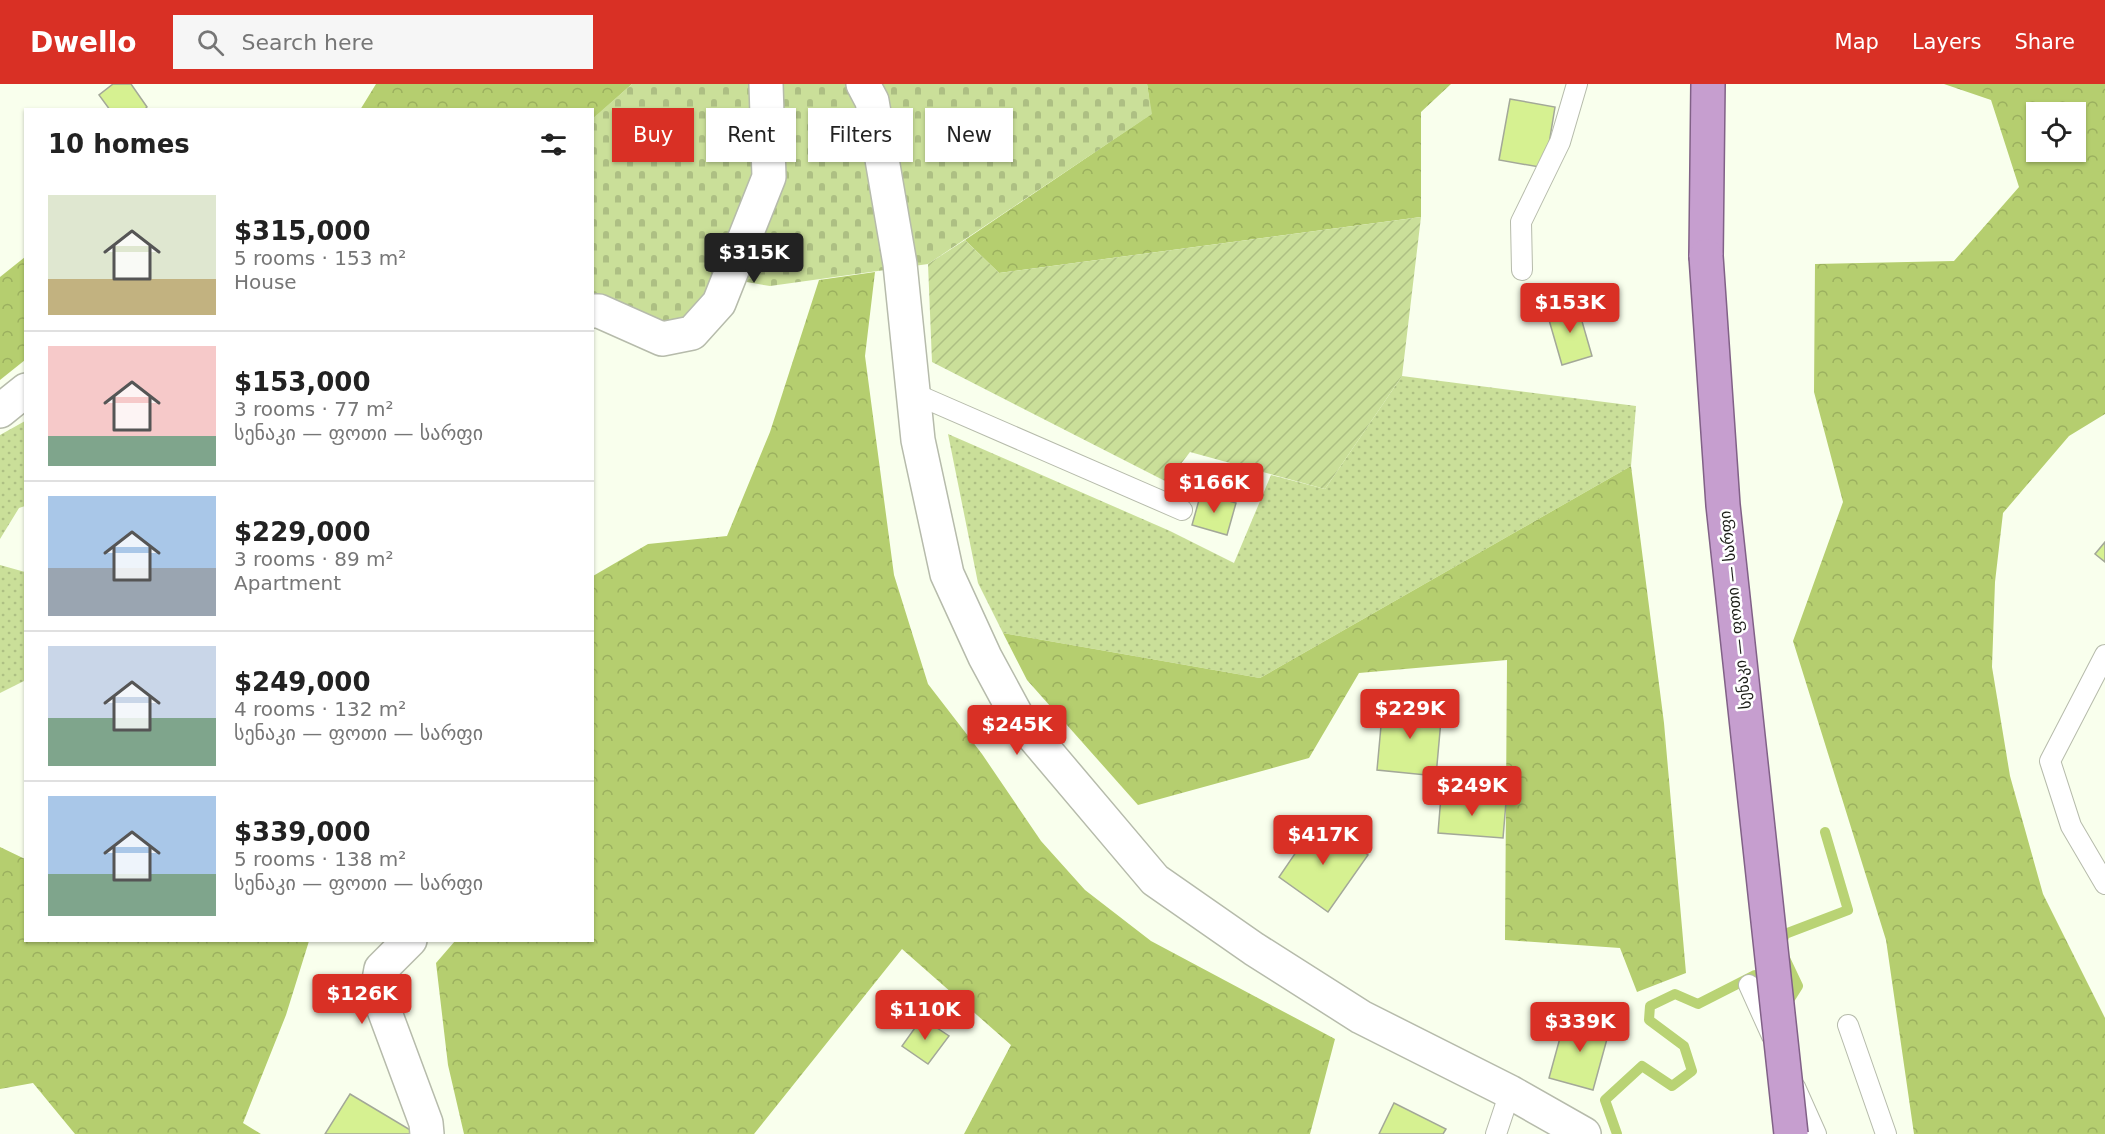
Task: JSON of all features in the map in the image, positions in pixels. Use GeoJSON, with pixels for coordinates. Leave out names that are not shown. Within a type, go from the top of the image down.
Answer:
{"type":"FeatureCollection","features":[{"type":"Feature","properties":{"kind":"highway","name":"სენაკი — ფოთი — სარფი"},"geometry":{"type":"LineString","coordinates":[[1708,84],[1706,256],[1723,505],[1791,1134]]}},
{"type":"Feature","properties":{"kind":"street"},"geometry":{"type":"LineString","coordinates":[[594,311],[599,311],[662,339],[692,333],[719,303],[768,177],[766,84]]}},
{"type":"Feature","properties":{"kind":"street"},"geometry":{"type":"LineString","coordinates":[[862,84],[872,101],[900,264],[918,440],[947,574],[984,657],[1018,718],[1155,880],[1254,949],[1361,1017],[1510,1092],[1549,1123],[1584,1134]]}},
{"type":"Feature","properties":{"kind":"street"},"geometry":{"type":"LineString","coordinates":[[0,411],[24,392]]}},
{"type":"Feature","properties":{"kind":"street"},"geometry":{"type":"LineString","coordinates":[[408,942],[381,969],[377,991],[426,1123],[427,1134]]}},
{"type":"Feature","properties":{"kind":"lane"},"geometry":{"type":"LineString","coordinates":[[1522,270],[1521,222],[1560,142],[1577,84]]}},
{"type":"Feature","properties":{"kind":"lane"},"geometry":{"type":"LineString","coordinates":[[913,393],[1182,510]]}},
{"type":"Feature","properties":{"kind":"lane"},"geometry":{"type":"LineString","coordinates":[[2105,655],[2050,761],[2071,826],[2105,882]]}},
{"type":"Feature","properties":{"kind":"lane"},"geometry":{"type":"LineString","coordinates":[[1749,985],[1816,1134]]}},
{"type":"Feature","properties":{"kind":"lane"},"geometry":{"type":"LineString","coordinates":[[1848,1025],[1887,1134]]}},
{"type":"Feature","properties":{"kind":"lane"},"geometry":{"type":"LineString","coordinates":[[1496,1134],[1510,1092]]}},
{"type":"Feature","properties":{"kind":"green space"},"geometry":{"type":"Polygon","coordinates":[[[376,84],[632,84],[594,118],[594,108],[361,108],[376,84]]]}},
{"type":"Feature","properties":{"kind":"green space"},"geometry":{"type":"Polygon","coordinates":[[[632,84],[1147,84],[1152,114],[928,264],[770,286],[729,279],[699,321],[672,326],[594,301],[594,117],[632,84]]]}},
{"type":"Feature","properties":{"kind":"green space"},"geometry":{"type":"Polygon","coordinates":[[[1147,84],[1451,84],[1421,112],[1421,217],[999,273],[965,240],[1151,114],[1147,84]]]}},
{"type":"Feature","properties":{"kind":"green space"},"geometry":{"type":"Polygon","coordinates":[[[1944,84],[2105,84],[2105,414],[2069,436],[2003,513],[1995,582],[1992,667],[2010,776],[2043,894],[2105,1018],[2105,1134],[1914,1134],[1886,940],[1793,641],[1843,502],[1814,392],[1815,264],[1954,261],[2019,187],[1991,100],[1944,84]]]}},
{"type":"Feature","properties":{"kind":"green space"},"geometry":{"type":"Polygon","coordinates":[[[1421,217],[1402,376],[1325,489],[1190,452],[1167,482],[932,362],[928,264],[965,240],[999,273],[1421,217]]]}},
{"type":"Feature","properties":{"kind":"green space"},"geometry":{"type":"Polygon","coordinates":[[[24,258],[24,361],[0,380],[0,277],[24,258]]]}},
{"type":"Feature","properties":{"kind":"green space"},"geometry":{"type":"Polygon","coordinates":[[[875,272],[865,356],[894,575],[928,684],[982,754],[1041,841],[1085,890],[1151,941],[1335,1039],[1310,1134],[964,1134],[1011,1045],[902,949],[754,1134],[464,1134],[448,1065],[436,963],[454,942],[594,942],[594,575],[648,544],[727,536],[770,432],[819,280],[875,272]]]}},
{"type":"Feature","properties":{"kind":"green space"},"geometry":{"type":"Polygon","coordinates":[[[1402,376],[1636,406],[1631,466],[1260,678],[1003,633],[978,583],[948,434],[1170,531],[1234,563],[1271,475],[1325,489],[1402,376]]]}},
{"type":"Feature","properties":{"kind":"green space"},"geometry":{"type":"Polygon","coordinates":[[[24,422],[24,506],[19,508],[0,539],[0,435],[24,422]]]}},
{"type":"Feature","properties":{"kind":"green space"},"geometry":{"type":"Polygon","coordinates":[[[1631,466],[1664,723],[1686,973],[1637,992],[1620,948],[1505,940],[1507,660],[1359,673],[1309,758],[1138,805],[1027,680],[1003,633],[1260,678],[1631,466]]]}},
{"type":"Feature","properties":{"kind":"green space"},"geometry":{"type":"Polygon","coordinates":[[[0,565],[24,572],[24,681],[0,693],[0,565]]]}},
{"type":"Feature","properties":{"kind":"green space"},"geometry":{"type":"Polygon","coordinates":[[[0,847],[24,859],[24,942],[309,942],[286,1015],[243,1123],[261,1134],[75,1134],[33,1083],[0,1089],[0,847]]]}},
{"type":"Feature","properties":{"kind":"building"},"geometry":{"type":"Polygon","coordinates":[[[113,84],[131,84],[147,107],[109,108],[99,95],[113,84]]]}},
{"type":"Feature","properties":{"kind":"building"},"geometry":{"type":"Polygon","coordinates":[[[1510,99],[1555,107],[1545,168],[1499,160],[1510,99]]]}},
{"type":"Feature","properties":{"kind":"building"},"geometry":{"type":"Polygon","coordinates":[[[1577,304],[1592,356],[1562,365],[1547,313],[1577,304]]]}},
{"type":"Feature","properties":{"kind":"building"},"geometry":{"type":"Polygon","coordinates":[[[1201,493],[1236,503],[1227,535],[1192,525],[1201,493]]]}},
{"type":"Feature","properties":{"kind":"building"},"geometry":{"type":"Polygon","coordinates":[[[2105,542],[2105,562],[2095,554],[2105,542]]]}},
{"type":"Feature","properties":{"kind":"building"},"geometry":{"type":"Polygon","coordinates":[[[1383,704],[1442,709],[1436,776],[1377,770],[1383,704]]]}},
{"type":"Feature","properties":{"kind":"building"},"geometry":{"type":"Polygon","coordinates":[[[1441,796],[1506,802],[1503,838],[1438,833],[1441,796]]]}},
{"type":"Feature","properties":{"kind":"building"},"geometry":{"type":"Polygon","coordinates":[[[1318,820],[1368,855],[1328,912],[1279,877],[1318,820]]]}},
{"type":"Feature","properties":{"kind":"building"},"geometry":{"type":"Polygon","coordinates":[[[1566,1016],[1610,1028],[1593,1090],[1549,1078],[1566,1016]]]}},
{"type":"Feature","properties":{"kind":"building"},"geometry":{"type":"Polygon","coordinates":[[[922,1018],[949,1036],[928,1064],[902,1046],[922,1018]]]}},
{"type":"Feature","properties":{"kind":"building"},"geometry":{"type":"Polygon","coordinates":[[[350,1094],[412,1131],[410,1134],[325,1134],[350,1094]]]}},
{"type":"Feature","properties":{"kind":"building"},"geometry":{"type":"Polygon","coordinates":[[[1394,1103],[1446,1129],[1443,1134],[1379,1134],[1394,1103]]]}},
{"type":"Feature","properties":{"kind":"waterway"},"geometry":{"type":"LineString","coordinates":[[1786,1005],[1798,986],[1780,948],[1785,934],[1848,910],[1825,832]]}},
{"type":"Feature","properties":{"kind":"waterway"},"geometry":{"type":"LineString","coordinates":[[1617,1134],[1605,1100],[1642,1066],[1672,1086],[1692,1071],[1684,1046],[1649,1020],[1650,1006],[1675,994],[1698,1004],[1755,975],[1766,986]]}}]}
